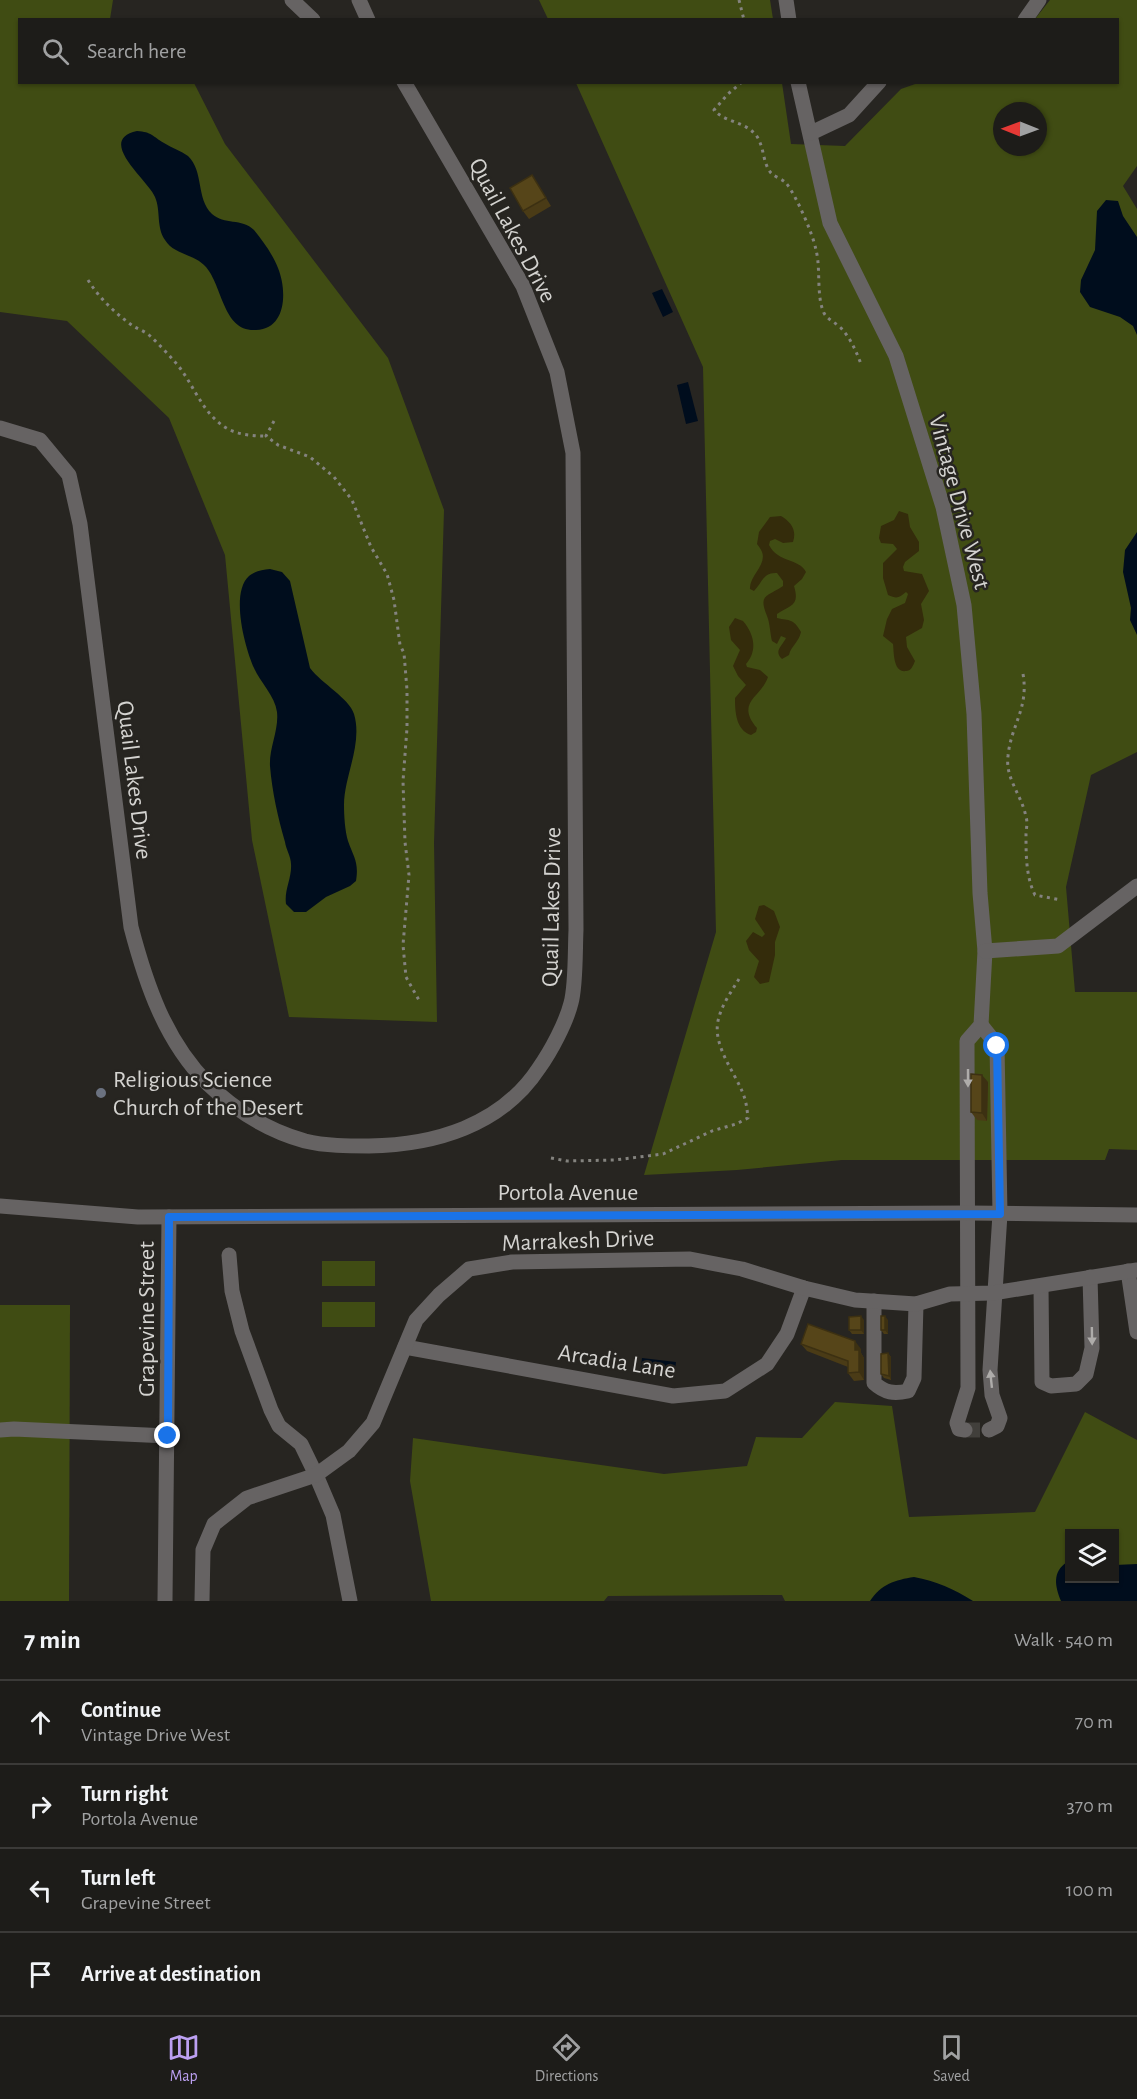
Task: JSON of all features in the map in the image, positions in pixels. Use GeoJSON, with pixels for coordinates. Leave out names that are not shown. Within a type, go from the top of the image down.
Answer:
{"type":"FeatureCollection","features":[{"type":"Feature","properties":{"kind":"street"},"geometry":{"type":"LineString","coordinates":[[292,0],[311,18]]}},
{"type":"Feature","properties":{"kind":"street"},"geometry":{"type":"LineString","coordinates":[[359,0],[367,18]]}},
{"type":"Feature","properties":{"kind":"street"},"geometry":{"type":"LineString","coordinates":[[786,0],[789,18]]}},
{"type":"Feature","properties":{"kind":"street"},"geometry":{"type":"LineString","coordinates":[[1026,18],[1039,0]]}},
{"type":"Feature","properties":{"kind":"street","name":"Quail Lakes Drive"},"geometry":{"type":"LineString","coordinates":[[0,428],[40,440],[69,475],[80,524],[131,927],[144,978],[164,1024],[186,1057],[207,1083],[234,1106],[262,1124],[286,1134],[326,1145],[377,1146],[431,1140],[479,1121],[521,1092],[539,1069],[553,1045],[571,1002],[576,930],[573,453],[557,372],[523,286],[405,84]]}},
{"type":"Feature","properties":{"kind":"street","name":"Vintage Drive West"},"geometry":{"type":"LineString","coordinates":[[799,84],[830,224],[896,356],[943,507],[964,605],[974,714],[980,893],[985,951],[981,1025],[967,1041],[968,1388],[957,1423],[959,1429],[965,1430]]}},
{"type":"Feature","properties":{"kind":"street"},"geometry":{"type":"LineString","coordinates":[[811,133],[849,115],[877,84]]}},
{"type":"Feature","properties":{"kind":"street"},"geometry":{"type":"LineString","coordinates":[[985,951],[1058,946],[1137,886]]}},
{"type":"Feature","properties":{"kind":"street"},"geometry":{"type":"LineString","coordinates":[[981,1025],[997,1046],[1000,1214],[993,1293],[990,1370],[993,1395],[1000,1418],[998,1426],[989,1430]]}},
{"type":"Feature","properties":{"kind":"street","name":"Portola Avenue"},"geometry":{"type":"LineString","coordinates":[[0,1206],[138,1217],[969,1213],[1137,1215]]}},
{"type":"Feature","properties":{"kind":"street","name":"Grapevine Street"},"geometry":{"type":"LineString","coordinates":[[165,1601],[169,1217]]}},
{"type":"Feature","properties":{"kind":"street"},"geometry":{"type":"LineString","coordinates":[[229,1255],[232,1291],[237,1311],[271,1410],[279,1425],[300,1444],[333,1515],[350,1601]]}},
{"type":"Feature","properties":{"kind":"street","name":"Marrakesh Drive"},"geometry":{"type":"LineString","coordinates":[[202,1601],[203,1550],[214,1524],[247,1498],[316,1475],[349,1450],[374,1423],[416,1320],[438,1295],[470,1269],[512,1262],[690,1259],[742,1269],[804,1288],[855,1300],[916,1304],[950,1294],[993,1293],[1132,1271]]}},
{"type":"Feature","properties":{"kind":"street"},"geometry":{"type":"LineString","coordinates":[[1132,1271],[1137,1332]]}},
{"type":"Feature","properties":{"kind":"street"},"geometry":{"type":"LineString","coordinates":[[1041,1286],[1042,1382],[1051,1386],[1076,1384],[1086,1374],[1092,1348],[1090,1277]]}},
{"type":"Feature","properties":{"kind":"street","name":"Arcadia Lane"},"geometry":{"type":"LineString","coordinates":[[405,1347],[673,1395],[724,1390],[767,1364],[787,1334],[804,1288]]}},
{"type":"Feature","properties":{"kind":"street"},"geometry":{"type":"LineString","coordinates":[[874,1301],[874,1383],[882,1391],[897,1394],[908,1390],[914,1378],[916,1304]]}},
{"type":"Feature","properties":{"kind":"street"},"geometry":{"type":"LineString","coordinates":[[0,1430],[168,1436]]}},
{"type":"Feature","properties":{"kind":"path"},"geometry":{"type":"LineString","coordinates":[[739,0],[744,18]]}},
{"type":"Feature","properties":{"kind":"path"},"geometry":{"type":"LineString","coordinates":[[740,84],[714,110],[722,118],[740,123],[754,134],[763,147],[764,159],[771,173],[786,183],[816,248],[825,314],[852,342],[861,364]]}},
{"type":"Feature","properties":{"kind":"path"},"geometry":{"type":"LineString","coordinates":[[88,280],[105,303],[148,334],[177,363],[199,401],[229,430],[250,436],[266,435],[278,445],[310,457],[334,477],[352,500],[371,547],[387,574],[394,600],[400,645],[404,653],[407,690],[403,781],[405,842],[409,875],[403,945],[406,976],[420,1002]]}},
{"type":"Feature","properties":{"kind":"path"},"geometry":{"type":"LineString","coordinates":[[266,435],[274,421]]}},
{"type":"Feature","properties":{"kind":"path"},"geometry":{"type":"LineString","coordinates":[[1023,674],[1023,703],[1007,758],[1009,778],[1024,806],[1028,821],[1026,836],[1029,883],[1035,895],[1061,900]]}},
{"type":"Feature","properties":{"kind":"path"},"geometry":{"type":"LineString","coordinates":[[551,1158],[567,1161],[615,1160],[663,1155],[712,1131],[748,1118],[747,1104],[726,1058],[717,1028],[718,1018],[738,979]]}},
{"type":"Feature","properties":{"kind":"green space"},"geometry":{"type":"Polygon","coordinates":[[[0,0],[113,0],[110,18],[18,18],[18,84],[195,84],[225,144],[388,358],[444,510],[434,843],[437,1022],[289,1017],[252,840],[225,555],[169,418],[67,321],[0,312],[0,0]]]}},
{"type":"Feature","properties":{"kind":"green space"},"geometry":{"type":"Polygon","coordinates":[[[539,0],[770,0],[773,18],[548,18],[539,0]]]}},
{"type":"Feature","properties":{"kind":"green space"},"geometry":{"type":"Polygon","coordinates":[[[1050,0],[1137,0],[1137,166],[1123,186],[1137,209],[1137,752],[1091,775],[1066,887],[1075,992],[1137,992],[1137,1150],[1109,1149],[1105,1160],[842,1160],[737,1170],[644,1175],[716,932],[703,367],[576,84],[782,84],[791,144],[845,146],[901,89],[915,84],[1119,84],[1119,18],[1036,18],[1050,0]]]}},
{"type":"Feature","properties":{"kind":"green space"},"geometry":{"type":"Polygon","coordinates":[[[322,1261],[375,1261],[375,1286],[322,1286],[322,1261]]]}},
{"type":"Feature","properties":{"kind":"green space"},"geometry":{"type":"Polygon","coordinates":[[[322,1302],[375,1302],[375,1327],[322,1327],[322,1302]]]}},
{"type":"Feature","properties":{"kind":"green space"},"geometry":{"type":"Polygon","coordinates":[[[0,1305],[70,1305],[69,1601],[0,1601],[0,1305]]]}},
{"type":"Feature","properties":{"kind":"green space"},"geometry":{"type":"Polygon","coordinates":[[[835,1402],[892,1406],[909,1517],[1035,1512],[1085,1412],[1137,1440],[1137,1601],[785,1601],[782,1595],[608,1596],[604,1601],[431,1601],[410,1481],[413,1438],[664,1474],[747,1466],[756,1437],[802,1438],[835,1402]]]}},
{"type":"Feature","properties":{"kind":"sand"},"geometry":{"type":"Polygon","coordinates":[[[899,511],[908,514],[910,527],[919,542],[919,551],[905,562],[904,571],[922,574],[929,591],[921,604],[924,620],[922,628],[906,637],[907,647],[915,661],[908,671],[902,671],[896,665],[893,644],[883,636],[892,609],[905,603],[908,594],[906,592],[900,597],[888,595],[883,578],[883,563],[897,549],[893,544],[881,543],[879,538],[881,526],[894,520],[899,511]]]}},
{"type":"Feature","properties":{"kind":"sand"},"geometry":{"type":"Polygon","coordinates":[[[781,516],[792,527],[793,542],[783,543],[775,539],[770,541],[769,545],[778,555],[799,564],[806,572],[794,586],[796,598],[793,604],[777,614],[777,618],[793,622],[801,632],[789,655],[782,659],[778,653],[786,638],[781,636],[777,644],[772,641],[763,604],[766,597],[783,586],[783,581],[777,573],[772,573],[766,576],[754,591],[750,589],[750,584],[763,557],[757,544],[759,532],[770,517],[781,516]]]}},
{"type":"Feature","properties":{"kind":"sand"},"geometry":{"type":"Polygon","coordinates":[[[735,618],[743,621],[752,637],[753,648],[746,664],[747,667],[760,670],[768,677],[749,706],[748,712],[757,728],[756,732],[751,735],[739,725],[736,715],[735,698],[746,685],[733,666],[740,650],[731,640],[729,627],[735,618]]]}},
{"type":"Feature","properties":{"kind":"sand"},"geometry":{"type":"Polygon","coordinates":[[[764,905],[774,911],[780,927],[775,942],[775,955],[769,982],[760,984],[754,977],[759,961],[749,950],[746,941],[753,932],[762,937],[765,934],[755,919],[759,906],[764,905]]]}},
{"type":"Feature","properties":{"kind":"water"},"geometry":{"type":"Polygon","coordinates":[[[137,131],[149,133],[188,156],[196,169],[204,201],[212,214],[249,226],[264,243],[278,268],[283,287],[282,307],[274,323],[256,330],[245,329],[237,324],[225,307],[206,267],[196,259],[174,249],[165,240],[160,230],[155,197],[123,152],[121,143],[125,136],[137,131]]]}},
{"type":"Feature","properties":{"kind":"water"},"geometry":{"type":"Polygon","coordinates":[[[1106,200],[1118,201],[1123,216],[1137,237],[1137,335],[1133,326],[1120,317],[1090,307],[1080,292],[1081,280],[1095,250],[1097,211],[1106,200]]]}},
{"type":"Feature","properties":{"kind":"water"},"geometry":{"type":"Polygon","coordinates":[[[662,289],[673,312],[663,317],[652,293],[662,289]]]}},
{"type":"Feature","properties":{"kind":"water"},"geometry":{"type":"Polygon","coordinates":[[[688,382],[698,421],[686,424],[677,385],[688,382]]]}},
{"type":"Feature","properties":{"kind":"water"},"geometry":{"type":"Polygon","coordinates":[[[1137,532],[1137,635],[1130,620],[1131,608],[1123,572],[1125,550],[1137,532]]]}},
{"type":"Feature","properties":{"kind":"water"},"geometry":{"type":"Polygon","coordinates":[[[270,569],[282,572],[290,581],[310,668],[347,702],[354,714],[356,725],[355,748],[344,805],[347,837],[356,864],[356,881],[326,897],[306,912],[294,912],[286,904],[291,861],[278,814],[270,766],[277,712],[273,700],[250,659],[241,621],[240,595],[243,584],[254,573],[270,569]]]}},
{"type":"Feature","properties":{"kind":"water"},"geometry":{"type":"Polygon","coordinates":[[[642,1358],[676,1362],[674,1378],[640,1374],[642,1358]]]}},
{"type":"Feature","properties":{"kind":"water"},"geometry":{"type":"Polygon","coordinates":[[[1065,1564],[1065,1583],[1119,1583],[1119,1565],[1137,1564],[1137,1601],[1061,1601],[1056,1580],[1065,1564]]]}},
{"type":"Feature","properties":{"kind":"water"},"geometry":{"type":"Polygon","coordinates":[[[914,1577],[945,1586],[973,1601],[870,1601],[879,1590],[889,1584],[914,1577]]]}},
{"type":"Feature","properties":{"kind":"building"},"geometry":{"type":"Polygon","coordinates":[[[532,175],[546,198],[523,211],[510,188],[532,175]]]}},
{"type":"Feature","properties":{"kind":"building"},"geometry":{"type":"Polygon","coordinates":[[[971,1074],[982,1075],[982,1113],[971,1112],[971,1074]]]}},
{"type":"Feature","properties":{"kind":"building"},"geometry":{"type":"Polygon","coordinates":[[[861,1316],[861,1330],[849,1330],[849,1317],[861,1316]]]}},
{"type":"Feature","properties":{"kind":"building"},"geometry":{"type":"Polygon","coordinates":[[[881,1316],[885,1316],[885,1330],[881,1330],[881,1316]]]}},
{"type":"Feature","properties":{"kind":"building"},"geometry":{"type":"Polygon","coordinates":[[[808,1324],[855,1341],[855,1350],[859,1350],[859,1372],[848,1373],[848,1361],[801,1344],[808,1324]]]}},
{"type":"Feature","properties":{"kind":"building"},"geometry":{"type":"Polygon","coordinates":[[[888,1353],[889,1376],[881,1374],[881,1354],[888,1353]]]}},
{"type":"Feature","properties":{"kind":"tunnel"},"geometry":{"type":"LineString","coordinates":[[965,1430],[989,1430]]}},
{"type":"Feature","properties":{"kind":"place","name":"Religious Science Church of the Desert"},"geometry":{"type":"Point","coordinates":[101,1093]}},
{"type":"Feature","properties":{"kind":"route"},"geometry":{"type":"LineString","coordinates":[[168,1436],[169,1217],[1000,1214],[997,1046]]}}]}
